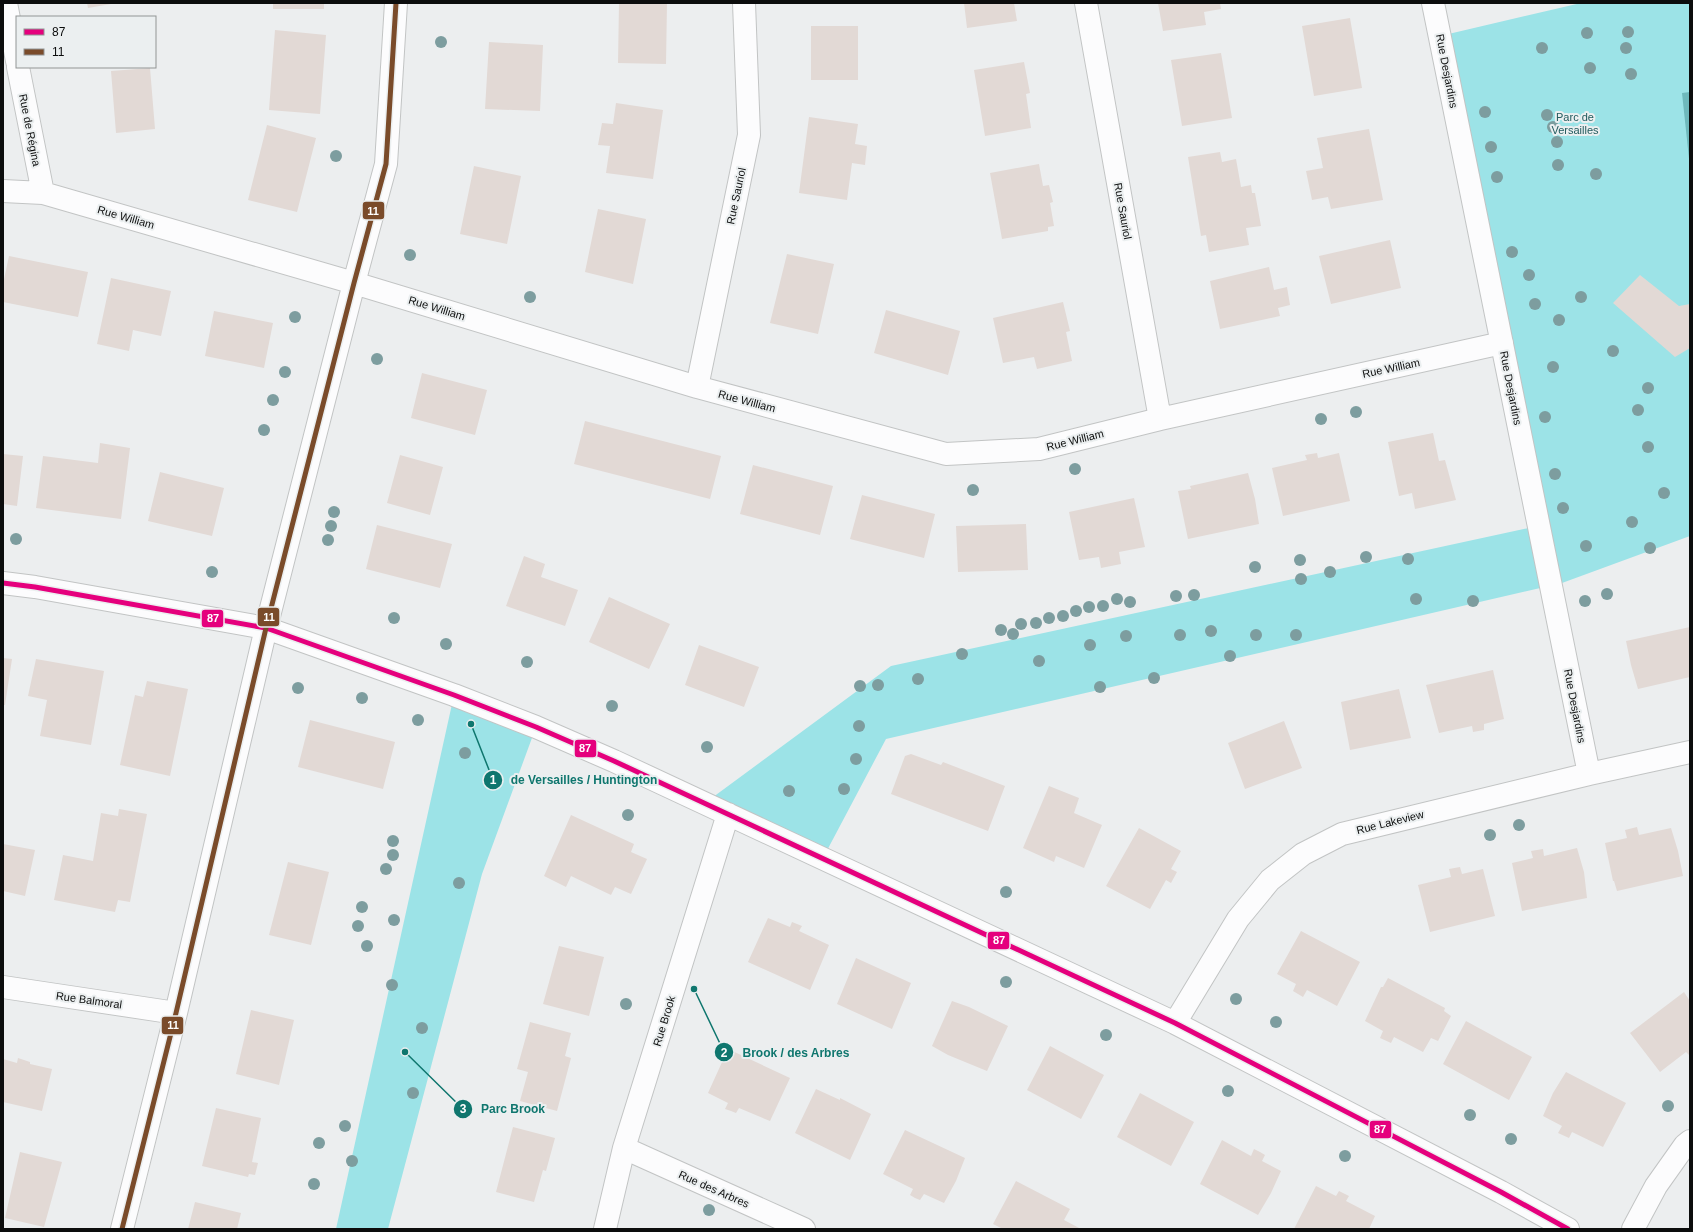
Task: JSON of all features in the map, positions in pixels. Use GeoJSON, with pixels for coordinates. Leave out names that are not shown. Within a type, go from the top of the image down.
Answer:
{"type":"FeatureCollection","features":[{"type":"Feature","properties":{"kind":"street"},"geometry":{"type":"LineString","coordinates":[[6,3],[16,56]]}},
{"type":"Feature","properties":{"kind":"street"},"geometry":{"type":"LineString","coordinates":[[122,1229],[176,1013],[266,628],[386,164],[396,3]]}},
{"type":"Feature","properties":{"kind":"street","name":"Rue Sauriol"},"geometry":{"type":"LineString","coordinates":[[697,387],[749,135],[744,3]]}},
{"type":"Feature","properties":{"kind":"street","name":"Rue Sauriol"},"geometry":{"type":"LineString","coordinates":[[1086,3],[1160,419]]}},
{"type":"Feature","properties":{"kind":"street","name":"Rue Desjardins"},"geometry":{"type":"LineString","coordinates":[[1433,3],[1589,774]]}},
{"type":"Feature","properties":{"kind":"street","name":"Rue de Régina"},"geometry":{"type":"LineString","coordinates":[[18,68],[43,193]]}},
{"type":"Feature","properties":{"kind":"street","name":"Rue William"},"geometry":{"type":"LineString","coordinates":[[3,191],[43,193],[354,283],[697,387],[946,454],[1039,449],[1160,419],[1502,343]]}},
{"type":"Feature","properties":{"kind":"street"},"geometry":{"type":"LineString","coordinates":[[3,583],[35,587],[266,628],[454,695],[536,727],[614,761],[1175,1023],[1501,1192],[1568,1229]]}},
{"type":"Feature","properties":{"kind":"street","name":"Rue Lakeview"},"geometry":{"type":"LineString","coordinates":[[1175,1023],[1238,919],[1270,880],[1303,854],[1342,834],[1589,774],[1690,752]]}},
{"type":"Feature","properties":{"kind":"street","name":"Rue Brook"},"geometry":{"type":"LineString","coordinates":[[605,1229],[624,1148],[728,814]]}},
{"type":"Feature","properties":{"kind":"street","name":"Rue Balmoral"},"geometry":{"type":"LineString","coordinates":[[3,987],[176,1013]]}},
{"type":"Feature","properties":{"kind":"street"},"geometry":{"type":"LineString","coordinates":[[1633,1229],[1656,1186],[1685,1145],[1690,1141]]}},
{"type":"Feature","properties":{"kind":"street","name":"Rue des Arbres"},"geometry":{"type":"LineString","coordinates":[[624,1148],[804,1229]]}},
{"type":"Feature","properties":{"kind":"green space","name":"Parc de Versailles"},"geometry":{"type":"Polygon","coordinates":[[[1581,3],[1690,3],[1690,536],[1562,583],[886,739],[823,858],[705,803],[891,666],[1538,526],[1440,36],[1581,3]]]}},
{"type":"Feature","properties":{"kind":"green space"},"geometry":{"type":"Polygon","coordinates":[[[454,695],[536,727],[482,874],[388,1229],[336,1229],[454,695]]]}},
{"type":"Feature","properties":{"kind":"shaded area"},"geometry":{"type":"Polygon","coordinates":[[[1690,92],[1690,168],[1682,93],[1690,92]]]}},
{"type":"Feature","properties":{"kind":"building"},"geometry":{"type":"Polygon","coordinates":[[[87,3],[111,3],[111,4],[88,8],[87,3]]]}},
{"type":"Feature","properties":{"kind":"building"},"geometry":{"type":"Polygon","coordinates":[[[273,3],[324,3],[324,9],[273,9],[273,3]]]}},
{"type":"Feature","properties":{"kind":"building"},"geometry":{"type":"Polygon","coordinates":[[[619,3],[667,3],[666,64],[618,63],[619,3]]]}},
{"type":"Feature","properties":{"kind":"building"},"geometry":{"type":"Polygon","coordinates":[[[964,3],[1014,3],[1017,21],[967,28],[964,3]]]}},
{"type":"Feature","properties":{"kind":"building"},"geometry":{"type":"Polygon","coordinates":[[[1158,3],[1220,3],[1221,9],[1204,12],[1206,25],[1163,31],[1158,3]]]}},
{"type":"Feature","properties":{"kind":"building"},"geometry":{"type":"Polygon","coordinates":[[[1350,18],[1362,88],[1314,96],[1302,26],[1350,18]]]}},
{"type":"Feature","properties":{"kind":"building"},"geometry":{"type":"Polygon","coordinates":[[[811,26],[858,26],[858,80],[811,80],[811,26]]]}},
{"type":"Feature","properties":{"kind":"building"},"geometry":{"type":"Polygon","coordinates":[[[275,30],[326,35],[320,114],[269,110],[275,30]]]}},
{"type":"Feature","properties":{"kind":"building"},"geometry":{"type":"Polygon","coordinates":[[[489,42],[543,45],[540,111],[485,109],[489,42]]]}},
{"type":"Feature","properties":{"kind":"building"},"geometry":{"type":"Polygon","coordinates":[[[1221,53],[1232,118],[1182,126],[1171,60],[1221,53]]]}},
{"type":"Feature","properties":{"kind":"building"},"geometry":{"type":"Polygon","coordinates":[[[1024,62],[1030,93],[1026,94],[1031,128],[985,136],[974,70],[1024,62]]]}},
{"type":"Feature","properties":{"kind":"building"},"geometry":{"type":"Polygon","coordinates":[[[150,68],[155,129],[116,133],[111,71],[150,68]]]}},
{"type":"Feature","properties":{"kind":"building"},"geometry":{"type":"Polygon","coordinates":[[[616,103],[663,110],[653,179],[606,173],[610,146],[598,145],[602,123],[613,124],[616,103]]]}},
{"type":"Feature","properties":{"kind":"building"},"geometry":{"type":"Polygon","coordinates":[[[809,117],[858,124],[855,144],[867,146],[865,165],[852,163],[847,200],[799,193],[809,117]]]}},
{"type":"Feature","properties":{"kind":"building"},"geometry":{"type":"Polygon","coordinates":[[[267,125],[316,138],[297,212],[248,200],[267,125]]]}},
{"type":"Feature","properties":{"kind":"building"},"geometry":{"type":"Polygon","coordinates":[[[1369,129],[1383,200],[1331,209],[1328,197],[1312,200],[1306,171],[1323,168],[1317,138],[1369,129]]]}},
{"type":"Feature","properties":{"kind":"building"},"geometry":{"type":"Polygon","coordinates":[[[1220,152],[1222,162],[1236,159],[1241,187],[1251,185],[1252,193],[1255,193],[1261,226],[1246,228],[1249,245],[1209,252],[1206,235],[1201,236],[1188,157],[1220,152]]]}},
{"type":"Feature","properties":{"kind":"building"},"geometry":{"type":"Polygon","coordinates":[[[1039,164],[1043,186],[1049,185],[1053,202],[1050,203],[1054,226],[1048,227],[1048,231],[1002,239],[990,173],[1039,164]]]}},
{"type":"Feature","properties":{"kind":"building"},"geometry":{"type":"Polygon","coordinates":[[[474,166],[521,176],[507,244],[460,234],[474,166]]]}},
{"type":"Feature","properties":{"kind":"building"},"geometry":{"type":"Polygon","coordinates":[[[598,209],[646,219],[633,284],[585,272],[598,209]]]}},
{"type":"Feature","properties":{"kind":"building"},"geometry":{"type":"Polygon","coordinates":[[[1390,240],[1401,288],[1331,304],[1319,256],[1390,240]]]}},
{"type":"Feature","properties":{"kind":"building"},"geometry":{"type":"Polygon","coordinates":[[[787,254],[834,264],[818,334],[770,323],[787,254]]]}},
{"type":"Feature","properties":{"kind":"building"},"geometry":{"type":"Polygon","coordinates":[[[9,256],[88,272],[78,317],[3,302],[3,284],[9,256]]]}},
{"type":"Feature","properties":{"kind":"building"},"geometry":{"type":"Polygon","coordinates":[[[1269,267],[1274,290],[1287,287],[1290,305],[1278,308],[1280,316],[1220,329],[1210,281],[1269,267]]]}},
{"type":"Feature","properties":{"kind":"building"},"geometry":{"type":"Polygon","coordinates":[[[1640,275],[1679,306],[1690,304],[1690,348],[1675,357],[1613,303],[1640,275]]]}},
{"type":"Feature","properties":{"kind":"building"},"geometry":{"type":"Polygon","coordinates":[[[111,278],[171,291],[161,336],[133,330],[129,351],[97,344],[111,278]]]}},
{"type":"Feature","properties":{"kind":"building"},"geometry":{"type":"Polygon","coordinates":[[[1063,302],[1070,331],[1066,332],[1072,361],[1037,369],[1034,357],[1003,363],[993,318],[1063,302]]]}},
{"type":"Feature","properties":{"kind":"building"},"geometry":{"type":"Polygon","coordinates":[[[886,310],[960,331],[948,375],[874,353],[886,310]]]}},
{"type":"Feature","properties":{"kind":"building"},"geometry":{"type":"Polygon","coordinates":[[[214,311],[273,323],[264,368],[205,356],[214,311]]]}},
{"type":"Feature","properties":{"kind":"building"},"geometry":{"type":"Polygon","coordinates":[[[422,373],[487,390],[475,435],[411,418],[422,373]]]}},
{"type":"Feature","properties":{"kind":"building"},"geometry":{"type":"Polygon","coordinates":[[[585,421],[721,456],[710,499],[574,464],[585,421]]]}},
{"type":"Feature","properties":{"kind":"building"},"geometry":{"type":"Polygon","coordinates":[[[1433,433],[1439,461],[1445,460],[1456,500],[1415,509],[1412,493],[1399,496],[1388,442],[1433,433]]]}},
{"type":"Feature","properties":{"kind":"building"},"geometry":{"type":"Polygon","coordinates":[[[100,443],[130,448],[121,519],[36,508],[43,456],[98,463],[100,443]]]}},
{"type":"Feature","properties":{"kind":"building"},"geometry":{"type":"Polygon","coordinates":[[[1317,453],[1318,458],[1339,453],[1350,501],[1283,516],[1272,468],[1307,460],[1305,455],[1317,453]]]}},
{"type":"Feature","properties":{"kind":"building"},"geometry":{"type":"Polygon","coordinates":[[[3,454],[23,456],[17,506],[3,504],[3,454]]]}},
{"type":"Feature","properties":{"kind":"building"},"geometry":{"type":"Polygon","coordinates":[[[400,455],[443,467],[430,515],[387,503],[400,455]]]}},
{"type":"Feature","properties":{"kind":"building"},"geometry":{"type":"Polygon","coordinates":[[[753,465],[833,486],[820,535],[740,514],[753,465]]]}},
{"type":"Feature","properties":{"kind":"building"},"geometry":{"type":"Polygon","coordinates":[[[160,472],[224,488],[212,536],[148,521],[160,472]]]}},
{"type":"Feature","properties":{"kind":"building"},"geometry":{"type":"Polygon","coordinates":[[[1248,473],[1255,499],[1259,524],[1188,539],[1178,491],[1191,489],[1190,486],[1248,473]]]}},
{"type":"Feature","properties":{"kind":"building"},"geometry":{"type":"Polygon","coordinates":[[[862,495],[935,514],[924,558],[850,539],[862,495]]]}},
{"type":"Feature","properties":{"kind":"building"},"geometry":{"type":"Polygon","coordinates":[[[1134,498],[1145,547],[1119,552],[1121,564],[1101,568],[1099,557],[1079,560],[1069,512],[1134,498]]]}},
{"type":"Feature","properties":{"kind":"building"},"geometry":{"type":"Polygon","coordinates":[[[1026,524],[1028,570],[958,572],[956,526],[1026,524]]]}},
{"type":"Feature","properties":{"kind":"building"},"geometry":{"type":"Polygon","coordinates":[[[377,525],[452,544],[440,588],[366,569],[377,525]]]}},
{"type":"Feature","properties":{"kind":"building"},"geometry":{"type":"Polygon","coordinates":[[[524,556],[545,564],[541,577],[578,590],[565,626],[506,606],[524,556]]]}},
{"type":"Feature","properties":{"kind":"building"},"geometry":{"type":"Polygon","coordinates":[[[609,597],[670,624],[649,669],[589,642],[609,597]]]}},
{"type":"Feature","properties":{"kind":"building"},"geometry":{"type":"Polygon","coordinates":[[[1690,627],[1690,677],[1638,689],[1626,641],[1690,627]]]}},
{"type":"Feature","properties":{"kind":"building"},"geometry":{"type":"Polygon","coordinates":[[[699,645],[759,667],[744,707],[685,685],[699,645]]]}},
{"type":"Feature","properties":{"kind":"building"},"geometry":{"type":"Polygon","coordinates":[[[3,658],[12,659],[5,705],[3,705],[3,658]]]}},
{"type":"Feature","properties":{"kind":"building"},"geometry":{"type":"Polygon","coordinates":[[[36,659],[104,671],[91,745],[40,736],[47,700],[28,696],[36,659]]]}},
{"type":"Feature","properties":{"kind":"building"},"geometry":{"type":"Polygon","coordinates":[[[1493,670],[1504,719],[1484,724],[1484,730],[1473,732],[1472,726],[1439,733],[1426,685],[1493,670]]]}},
{"type":"Feature","properties":{"kind":"building"},"geometry":{"type":"Polygon","coordinates":[[[147,681],[188,689],[170,776],[120,765],[135,695],[143,697],[147,681]]]}},
{"type":"Feature","properties":{"kind":"building"},"geometry":{"type":"Polygon","coordinates":[[[1399,689],[1411,738],[1350,750],[1341,702],[1399,689]]]}},
{"type":"Feature","properties":{"kind":"building"},"geometry":{"type":"Polygon","coordinates":[[[310,720],[395,742],[383,789],[298,767],[310,720]]]}},
{"type":"Feature","properties":{"kind":"building"},"geometry":{"type":"Polygon","coordinates":[[[1284,721],[1302,768],[1245,789],[1228,743],[1284,721]]]}},
{"type":"Feature","properties":{"kind":"building"},"geometry":{"type":"Polygon","coordinates":[[[911,754],[941,765],[943,762],[1005,786],[988,831],[891,794],[905,756],[911,754]]]}},
{"type":"Feature","properties":{"kind":"building"},"geometry":{"type":"Polygon","coordinates":[[[1049,786],[1079,798],[1074,813],[1102,825],[1084,868],[1056,856],[1054,862],[1023,848],[1049,786]]]}},
{"type":"Feature","properties":{"kind":"building"},"geometry":{"type":"Polygon","coordinates":[[[119,809],[147,814],[130,902],[118,900],[115,912],[54,900],[63,855],[93,861],[101,813],[118,816],[119,809]]]}},
{"type":"Feature","properties":{"kind":"building"},"geometry":{"type":"Polygon","coordinates":[[[571,815],[634,844],[631,852],[647,859],[631,894],[615,887],[611,895],[571,876],[566,887],[544,876],[571,815]]]}},
{"type":"Feature","properties":{"kind":"building"},"geometry":{"type":"Polygon","coordinates":[[[1637,827],[1639,835],[1671,828],[1678,851],[1683,876],[1617,891],[1613,881],[1605,843],[1627,838],[1625,830],[1637,827]]]}},
{"type":"Feature","properties":{"kind":"building"},"geometry":{"type":"Polygon","coordinates":[[[1139,828],[1181,851],[1171,869],[1177,872],[1171,883],[1166,880],[1150,909],[1106,886],[1139,828]]]}},
{"type":"Feature","properties":{"kind":"building"},"geometry":{"type":"Polygon","coordinates":[[[3,844],[35,850],[25,896],[3,891],[3,844]]]}},
{"type":"Feature","properties":{"kind":"building"},"geometry":{"type":"Polygon","coordinates":[[[1577,848],[1584,872],[1587,898],[1522,911],[1512,863],[1533,858],[1531,851],[1543,849],[1544,856],[1577,848]]]}},
{"type":"Feature","properties":{"kind":"building"},"geometry":{"type":"Polygon","coordinates":[[[288,862],[329,872],[311,945],[269,935],[288,862]]]}},
{"type":"Feature","properties":{"kind":"building"},"geometry":{"type":"Polygon","coordinates":[[[1460,867],[1462,874],[1483,869],[1495,916],[1430,932],[1418,885],[1451,877],[1449,869],[1460,867]]]}},
{"type":"Feature","properties":{"kind":"building"},"geometry":{"type":"Polygon","coordinates":[[[768,918],[790,927],[792,922],[802,926],[799,931],[829,945],[810,990],[748,962],[768,918]]]}},
{"type":"Feature","properties":{"kind":"building"},"geometry":{"type":"Polygon","coordinates":[[[1301,931],[1360,962],[1337,1006],[1307,990],[1303,997],[1293,991],[1296,984],[1277,974],[1301,931]]]}},
{"type":"Feature","properties":{"kind":"building"},"geometry":{"type":"Polygon","coordinates":[[[559,946],[604,957],[589,1016],[543,1004],[559,946]]]}},
{"type":"Feature","properties":{"kind":"building"},"geometry":{"type":"Polygon","coordinates":[[[856,958],[911,983],[892,1029],[837,1004],[856,958]]]}},
{"type":"Feature","properties":{"kind":"building"},"geometry":{"type":"Polygon","coordinates":[[[1388,978],[1445,1008],[1444,1011],[1451,1016],[1438,1041],[1431,1038],[1423,1052],[1394,1037],[1391,1043],[1380,1038],[1383,1031],[1365,1021],[1381,987],[1383,987],[1388,978]]]}},
{"type":"Feature","properties":{"kind":"building"},"geometry":{"type":"Polygon","coordinates":[[[1684,992],[1690,1001],[1690,1056],[1686,1052],[1660,1072],[1630,1033],[1684,992]]]}},
{"type":"Feature","properties":{"kind":"building"},"geometry":{"type":"Polygon","coordinates":[[[952,1001],[969,1007],[1008,1026],[987,1071],[948,1055],[932,1046],[952,1001]]]}},
{"type":"Feature","properties":{"kind":"building"},"geometry":{"type":"Polygon","coordinates":[[[251,1010],[294,1020],[279,1085],[236,1074],[251,1010]]]}},
{"type":"Feature","properties":{"kind":"building"},"geometry":{"type":"Polygon","coordinates":[[[1466,1021],[1532,1057],[1509,1100],[1443,1064],[1466,1021]]]}},
{"type":"Feature","properties":{"kind":"building"},"geometry":{"type":"Polygon","coordinates":[[[530,1022],[571,1033],[565,1056],[571,1058],[557,1111],[520,1101],[528,1072],[517,1069],[530,1022]]]}},
{"type":"Feature","properties":{"kind":"building"},"geometry":{"type":"Polygon","coordinates":[[[1050,1046],[1104,1075],[1081,1119],[1027,1090],[1050,1046]]]}},
{"type":"Feature","properties":{"kind":"building"},"geometry":{"type":"Polygon","coordinates":[[[728,1049],[790,1078],[770,1121],[739,1108],[736,1113],[725,1109],[728,1103],[708,1093],[728,1049]]]}},
{"type":"Feature","properties":{"kind":"building"},"geometry":{"type":"Polygon","coordinates":[[[18,1058],[30,1062],[30,1064],[52,1069],[42,1111],[3,1102],[3,1059],[17,1063],[18,1058]]]}},
{"type":"Feature","properties":{"kind":"building"},"geometry":{"type":"Polygon","coordinates":[[[1566,1072],[1626,1103],[1603,1147],[1572,1132],[1569,1138],[1558,1133],[1562,1126],[1543,1116],[1553,1093],[1566,1072]]]}},
{"type":"Feature","properties":{"kind":"building"},"geometry":{"type":"Polygon","coordinates":[[[816,1089],[840,1100],[840,1098],[871,1114],[850,1160],[795,1133],[816,1089]]]}},
{"type":"Feature","properties":{"kind":"building"},"geometry":{"type":"Polygon","coordinates":[[[1140,1093],[1194,1122],[1171,1166],[1117,1137],[1140,1093]]]}},
{"type":"Feature","properties":{"kind":"building"},"geometry":{"type":"Polygon","coordinates":[[[216,1108],[261,1118],[252,1162],[258,1163],[255,1175],[249,1174],[248,1177],[202,1166],[216,1108]]]}},
{"type":"Feature","properties":{"kind":"building"},"geometry":{"type":"Polygon","coordinates":[[[513,1127],[555,1138],[546,1171],[543,1170],[534,1202],[496,1192],[513,1127]]]}},
{"type":"Feature","properties":{"kind":"building"},"geometry":{"type":"Polygon","coordinates":[[[905,1130],[965,1158],[956,1181],[944,1203],[924,1194],[920,1200],[915,1198],[910,1195],[913,1189],[883,1174],[905,1130]]]}},
{"type":"Feature","properties":{"kind":"building"},"geometry":{"type":"Polygon","coordinates":[[[1222,1140],[1251,1156],[1254,1149],[1260,1152],[1265,1155],[1262,1161],[1281,1171],[1271,1193],[1258,1215],[1200,1184],[1222,1140]]]}},
{"type":"Feature","properties":{"kind":"building"},"geometry":{"type":"Polygon","coordinates":[[[20,1152],[62,1162],[44,1227],[5,1218],[20,1152]]]}},
{"type":"Feature","properties":{"kind":"building"},"geometry":{"type":"Polygon","coordinates":[[[1016,1181],[1070,1209],[1064,1220],[1081,1229],[1003,1229],[993,1224],[1016,1181]]]}},
{"type":"Feature","properties":{"kind":"building"},"geometry":{"type":"Polygon","coordinates":[[[1316,1186],[1336,1196],[1339,1191],[1349,1196],[1346,1201],[1375,1216],[1369,1229],[1294,1229],[1316,1186]]]}},
{"type":"Feature","properties":{"kind":"building"},"geometry":{"type":"Polygon","coordinates":[[[195,1202],[241,1213],[237,1229],[188,1229],[195,1202]]]}},
{"type":"Feature","properties":{"kind":"transit line","name":"11"},"geometry":{"type":"LineString","coordinates":[[122,1229],[176,1013],[266,628],[386,164],[396,3]]}},
{"type":"Feature","properties":{"kind":"transit line","name":"87"},"geometry":{"type":"LineString","coordinates":[[3,583],[35,587],[266,628],[454,695],[536,727],[614,761],[1175,1023],[1501,1192],[1568,1229]]}},
{"type":"Feature","properties":{"kind":"place","name":"de Versailles / Huntington"},"geometry":{"type":"Point","coordinates":[471,724]}},
{"type":"Feature","properties":{"kind":"place","name":"Brook / des Arbres"},"geometry":{"type":"Point","coordinates":[694,989]}},
{"type":"Feature","properties":{"kind":"place","name":"Parc Brook"},"geometry":{"type":"Point","coordinates":[405,1052]}}]}
